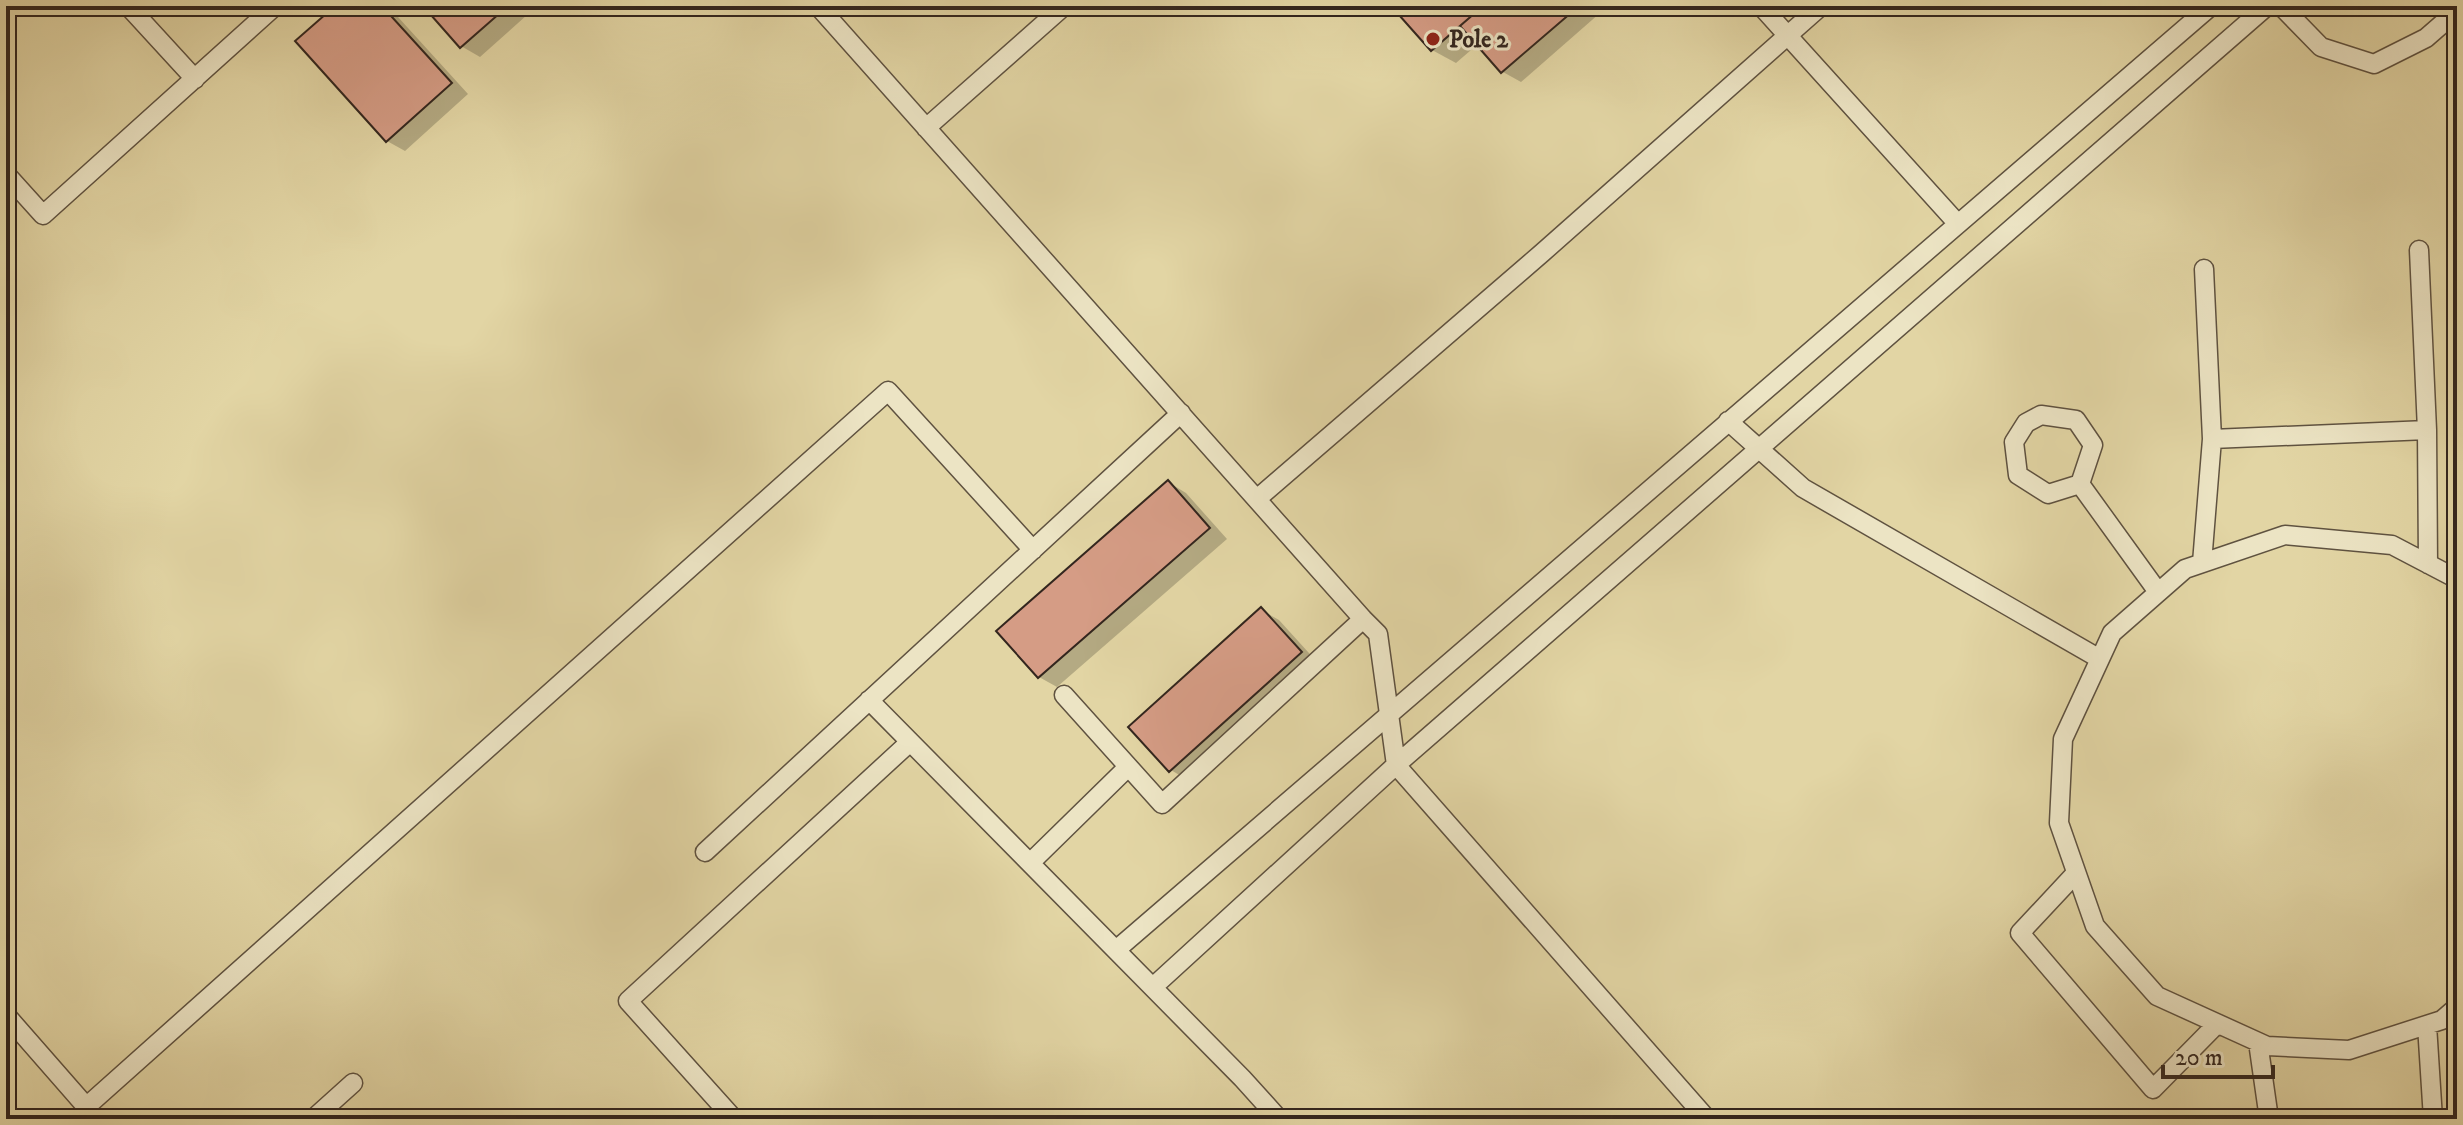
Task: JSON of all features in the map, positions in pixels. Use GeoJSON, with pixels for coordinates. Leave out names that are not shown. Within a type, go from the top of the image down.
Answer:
{"type":"FeatureCollection","features":[{"type":"Feature","properties":{"kind":"lane"},"geometry":{"type":"LineString","coordinates":[[128,6],[195,79]]}},
{"type":"Feature","properties":{"kind":"lane"},"geometry":{"type":"LineString","coordinates":[[6,174],[43,215],[275,6]]}},
{"type":"Feature","properties":{"kind":"lane"},"geometry":{"type":"LineString","coordinates":[[818,6],[1378,634],[1396,765],[1707,1119]]}},
{"type":"Feature","properties":{"kind":"lane"},"geometry":{"type":"LineString","coordinates":[[926,128],[1064,6]]}},
{"type":"Feature","properties":{"kind":"lane"},"geometry":{"type":"LineString","coordinates":[[1761,6],[1958,224]]}},
{"type":"Feature","properties":{"kind":"lane"},"geometry":{"type":"LineString","coordinates":[[1258,498],[1821,6]]}},
{"type":"Feature","properties":{"kind":"lane"},"geometry":{"type":"LineString","coordinates":[[1116,950],[2211,6]]}},
{"type":"Feature","properties":{"kind":"lane"},"geometry":{"type":"LineString","coordinates":[[1153,987],[1396,765],[2267,6]]}},
{"type":"Feature","properties":{"kind":"lane"},"geometry":{"type":"LineString","coordinates":[[2281,6],[2321,47],[2374,64],[2426,38],[2457,11]]}},
{"type":"Feature","properties":{"kind":"lane"},"geometry":{"type":"LineString","coordinates":[[2419,250],[2427,430],[2428,564]]}},
{"type":"Feature","properties":{"kind":"lane"},"geometry":{"type":"LineString","coordinates":[[2202,563],[2212,439],[2204,269]]}},
{"type":"Feature","properties":{"kind":"lane"},"geometry":{"type":"LineString","coordinates":[[6,1015],[92,1113],[888,391],[1033,550]]}},
{"type":"Feature","properties":{"kind":"lane"},"geometry":{"type":"LineString","coordinates":[[705,852],[1181,413]]}},
{"type":"Feature","properties":{"kind":"lane"},"geometry":{"type":"LineString","coordinates":[[2041,415],[2076,420],[2093,445],[2080,484],[2048,494],[2018,475],[2014,442],[2026,423],[2041,415]]}},
{"type":"Feature","properties":{"kind":"lane"},"geometry":{"type":"LineString","coordinates":[[1728,421],[1803,488],[2100,659]]}},
{"type":"Feature","properties":{"kind":"lane"},"geometry":{"type":"LineString","coordinates":[[2212,439],[2427,430]]}},
{"type":"Feature","properties":{"kind":"lane"},"geometry":{"type":"LineString","coordinates":[[2080,484],[2158,592]]}},
{"type":"Feature","properties":{"kind":"lane"},"geometry":{"type":"LineString","coordinates":[[2457,579],[2392,545],[2285,535],[2185,569],[2112,633],[2063,739],[2059,823],[2095,926],[2157,996],[2217,1024],[2267,1046],[2349,1050],[2442,1020],[2457,1007]]}},
{"type":"Feature","properties":{"kind":"lane"},"geometry":{"type":"LineString","coordinates":[[1064,695],[1162,804],[1363,619]]}},
{"type":"Feature","properties":{"kind":"lane"},"geometry":{"type":"LineString","coordinates":[[869,700],[1279,1119]]}},
{"type":"Feature","properties":{"kind":"lane"},"geometry":{"type":"LineString","coordinates":[[734,1119],[628,1001],[910,742]]}},
{"type":"Feature","properties":{"kind":"lane"},"geometry":{"type":"LineString","coordinates":[[1030,863],[1128,767]]}},
{"type":"Feature","properties":{"kind":"lane"},"geometry":{"type":"LineString","coordinates":[[2076,873],[2020,933],[2153,1089],[2217,1024]]}},
{"type":"Feature","properties":{"kind":"lane"},"geometry":{"type":"LineString","coordinates":[[2427,1025],[2433,1119]]}},
{"type":"Feature","properties":{"kind":"lane"},"geometry":{"type":"LineString","coordinates":[[2258,1042],[2269,1119]]}},
{"type":"Feature","properties":{"kind":"lane"},"geometry":{"type":"LineString","coordinates":[[313,1119],[353,1083]]}},
{"type":"Feature","properties":{"kind":"building"},"geometry":{"type":"Polygon","coordinates":[[[335,6],[382,6],[452,83],[386,142],[295,41],[335,6]]]}},
{"type":"Feature","properties":{"kind":"building"},"geometry":{"type":"Polygon","coordinates":[[[423,6],[508,6],[460,48],[423,6]]]}},
{"type":"Feature","properties":{"kind":"building","name":"Pole 2"},"geometry":{"type":"Polygon","coordinates":[[[1391,6],[1483,6],[1431,51],[1391,6]]]}},
{"type":"Feature","properties":{"kind":"building"},"geometry":{"type":"Polygon","coordinates":[[[1483,6],[1579,6],[1501,73],[1460,26],[1483,6]]]}},
{"type":"Feature","properties":{"kind":"building"},"geometry":{"type":"Polygon","coordinates":[[[1168,480],[1210,528],[1038,678],[996,631],[1168,480]]]}},
{"type":"Feature","properties":{"kind":"building"},"geometry":{"type":"Polygon","coordinates":[[[1261,607],[1302,652],[1169,772],[1128,727],[1261,607]]]}},
{"type":"Feature","properties":{"kind":"place","name":"Pole 2"},"geometry":{"type":"Point","coordinates":[1433,39]}}]}
